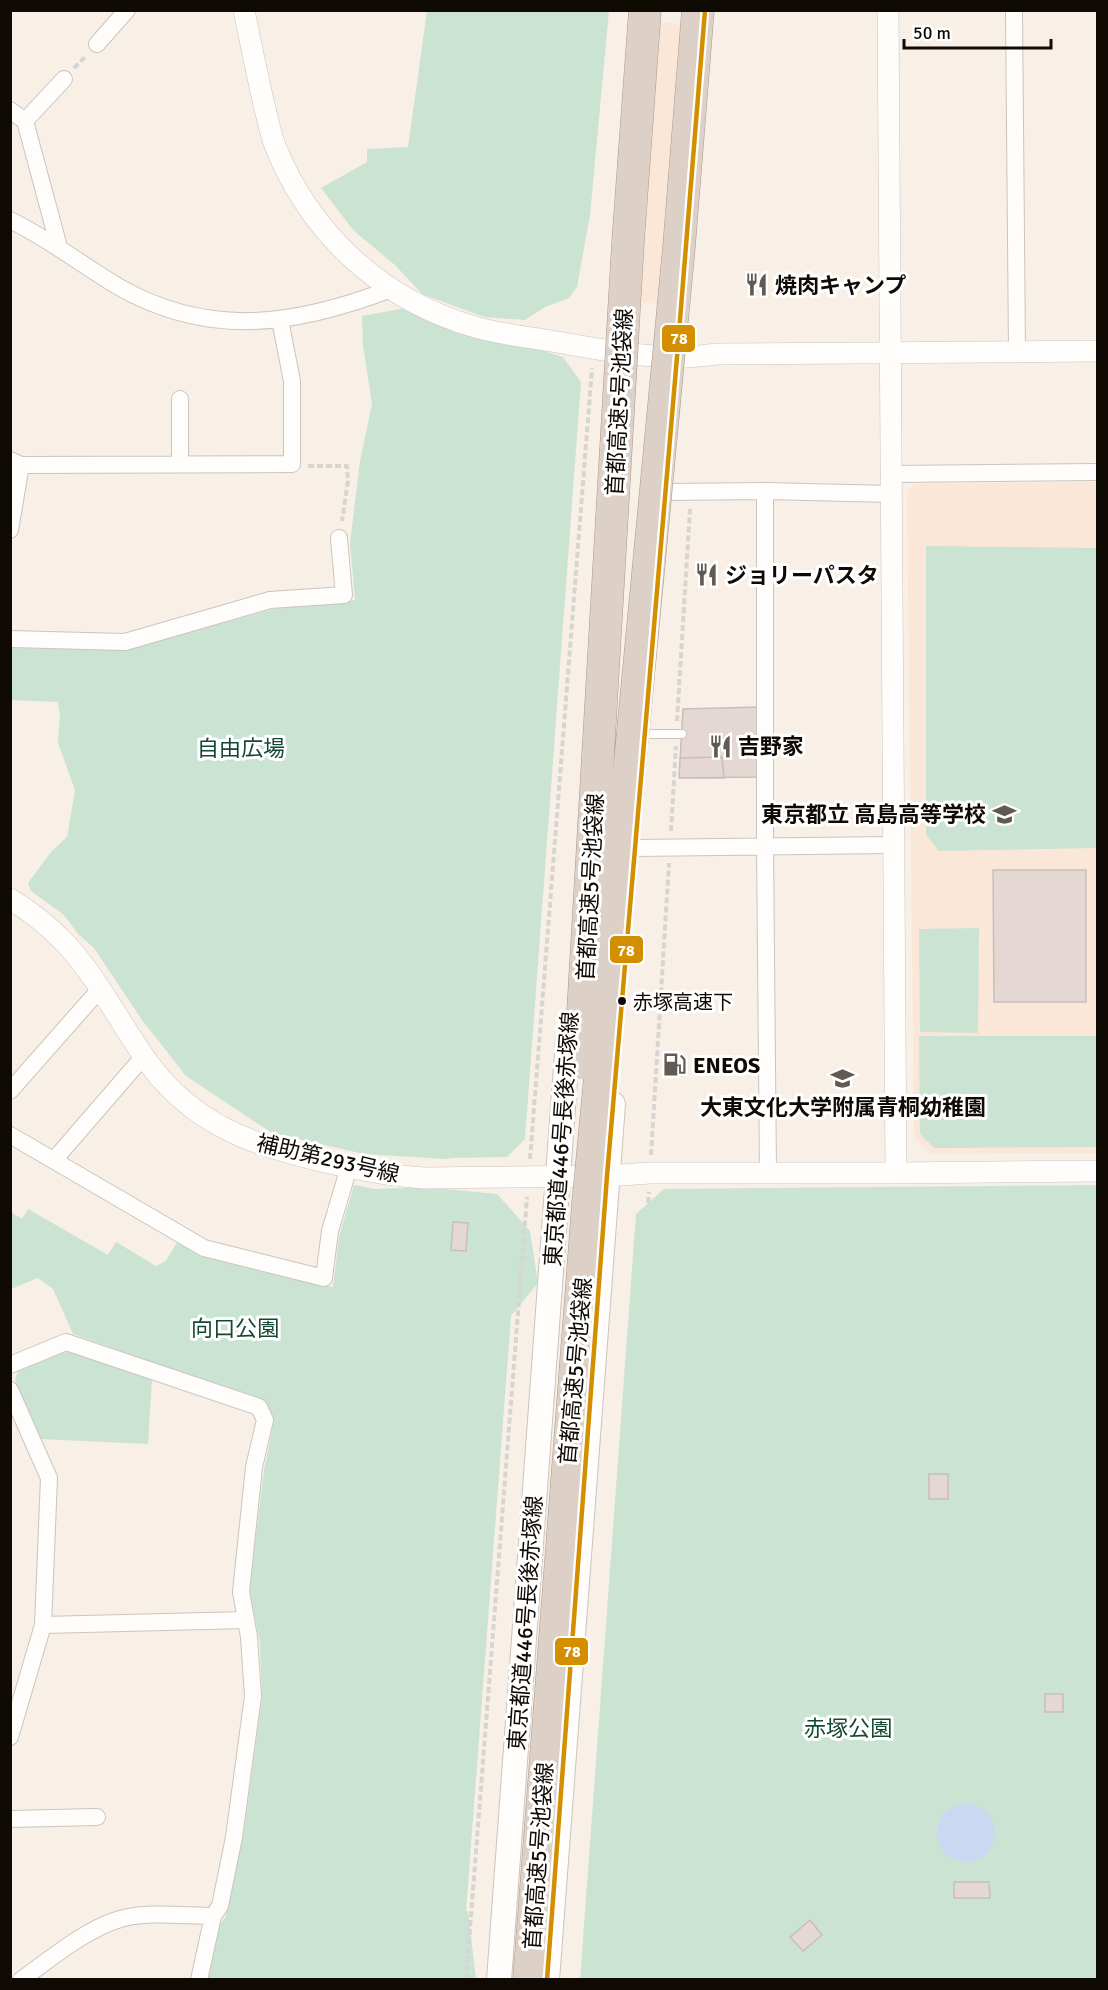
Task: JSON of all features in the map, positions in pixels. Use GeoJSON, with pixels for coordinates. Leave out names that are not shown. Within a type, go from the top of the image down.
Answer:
{"type":"FeatureCollection","features":[{"type":"Feature","properties":{"kind":"highway","name":"首都高速5号池袋線"},"geometry":{"type":"LineString","coordinates":[[529,1980],[592,1045],[628,242],[645,10]]}},
{"type":"Feature","properties":{"kind":"highway"},"geometry":{"type":"LineString","coordinates":[[592,1045],[665,10]]}},
{"type":"Feature","properties":{"kind":"highway"},"geometry":{"type":"LineString","coordinates":[[592,1045],[679,10]]}},
{"type":"Feature","properties":{"kind":"highway","name":"首都高速5号池袋線"},"geometry":{"type":"LineString","coordinates":[[514,1980],[592,1045],[680,247],[698,10]]}},
{"type":"Feature","properties":{"kind":"main road","name":"東京都道446号長後赤塚線"},"geometry":{"type":"LineString","coordinates":[[499,1980],[559,1176],[614,351],[640,10]]}},
{"type":"Feature","properties":{"kind":"main road","name":"東京都道446号長後赤塚線"},"geometry":{"type":"LineString","coordinates":[[547,1980],[607,1176],[705,10]]}},
{"type":"Feature","properties":{"kind":"street"},"geometry":{"type":"LineString","coordinates":[[97,44],[128,10]]}},
{"type":"Feature","properties":{"kind":"street"},"geometry":{"type":"LineString","coordinates":[[244,10],[275,146],[294,185],[318,222],[348,256],[391,289],[447,317],[505,334],[614,351],[677,357],[718,354],[1098,351]]}},
{"type":"Feature","properties":{"kind":"street"},"geometry":{"type":"LineString","coordinates":[[888,10],[896,1173]]}},
{"type":"Feature","properties":{"kind":"street"},"geometry":{"type":"LineString","coordinates":[[1014,10],[1017,351]]}},
{"type":"Feature","properties":{"kind":"street"},"geometry":{"type":"LineString","coordinates":[[25,121],[64,79]]}},
{"type":"Feature","properties":{"kind":"street"},"geometry":{"type":"LineString","coordinates":[[10,110],[25,121],[59,247]]}},
{"type":"Feature","properties":{"kind":"street"},"geometry":{"type":"LineString","coordinates":[[10,220],[59,247],[119,286],[173,310],[206,318],[237,321],[280,320],[354,303],[391,289]]}},
{"type":"Feature","properties":{"kind":"street"},"geometry":{"type":"LineString","coordinates":[[10,530],[16,462],[292,464],[292,381],[280,320]]}},
{"type":"Feature","properties":{"kind":"street"},"geometry":{"type":"LineString","coordinates":[[180,399],[180,464]]}},
{"type":"Feature","properties":{"kind":"street"},"geometry":{"type":"LineString","coordinates":[[666,492],[765,491],[1098,472]]}},
{"type":"Feature","properties":{"kind":"street"},"geometry":{"type":"LineString","coordinates":[[765,491],[768,1173]]}},
{"type":"Feature","properties":{"kind":"street"},"geometry":{"type":"LineString","coordinates":[[10,639],[125,642],[270,600],[344,595],[339,538]]}},
{"type":"Feature","properties":{"kind":"street"},"geometry":{"type":"LineString","coordinates":[[635,848],[893,845]]}},
{"type":"Feature","properties":{"kind":"street","name":"補助第293号線"},"geometry":{"type":"LineString","coordinates":[[10,899],[67,945],[100,989],[144,1056],[182,1099],[220,1127],[260,1145],[349,1167],[396,1176],[424,1178],[607,1176],[650,1173],[1098,1171]]}},
{"type":"Feature","properties":{"kind":"street"},"geometry":{"type":"LineString","coordinates":[[10,1091],[100,989]]}},
{"type":"Feature","properties":{"kind":"street"},"geometry":{"type":"LineString","coordinates":[[54,1160],[144,1056]]}},
{"type":"Feature","properties":{"kind":"street"},"geometry":{"type":"LineString","coordinates":[[10,1135],[204,1248],[324,1278],[330,1231],[349,1167]]}},
{"type":"Feature","properties":{"kind":"street"},"geometry":{"type":"LineString","coordinates":[[10,1365],[66,1342],[259,1407],[265,1420],[254,1467],[242,1592],[249,1637],[253,1696],[234,1837],[220,1906],[213,1916],[199,1980]]}},
{"type":"Feature","properties":{"kind":"street"},"geometry":{"type":"LineString","coordinates":[[10,1390],[49,1478],[43,1625],[17,1688],[10,1737]]}},
{"type":"Feature","properties":{"kind":"street"},"geometry":{"type":"LineString","coordinates":[[43,1625],[246,1620]]}},
{"type":"Feature","properties":{"kind":"street"},"geometry":{"type":"LineString","coordinates":[[10,1819],[97,1817]]}},
{"type":"Feature","properties":{"kind":"street"},"geometry":{"type":"LineString","coordinates":[[21,1980],[70,1945],[106,1924],[138,1916],[213,1916]]}},
{"type":"Feature","properties":{"kind":"lane"},"geometry":{"type":"LineString","coordinates":[[645,734],[682,734]]}},
{"type":"Feature","properties":{"kind":"path"},"geometry":{"type":"LineString","coordinates":[[64,79],[97,44]]}},
{"type":"Feature","properties":{"kind":"path"},"geometry":{"type":"LineString","coordinates":[[292,464],[347,466],[348,481],[339,538]]}},
{"type":"Feature","properties":{"kind":"shaded area"},"geometry":{"type":"Polygon","coordinates":[[[653,22],[682,24],[663,304],[634,302],[653,22]]]}},
{"type":"Feature","properties":{"kind":"shaded area","name":"東京都立 高島高等学校"},"geometry":{"type":"Polygon","coordinates":[[[1097,482],[1097,1153],[931,1154],[914,1137],[907,491],[915,484],[1097,482]]]}},
{"type":"Feature","properties":{"kind":"green space"},"geometry":{"type":"Polygon","coordinates":[[[427,11],[609,11],[590,215],[577,287],[569,298],[545,307],[525,320],[484,317],[422,294],[395,265],[354,231],[321,188],[367,162],[367,149],[408,147],[427,11]]]}},
{"type":"Feature","properties":{"kind":"green space","name":"自由広場"},"geometry":{"type":"Polygon","coordinates":[[[406,308],[563,357],[581,382],[525,1139],[507,1157],[446,1159],[364,1154],[272,1133],[186,1076],[142,1020],[94,948],[78,934],[64,915],[31,891],[28,883],[51,852],[67,837],[75,790],[58,743],[60,716],[58,702],[11,700],[11,648],[123,650],[284,606],[355,600],[350,543],[360,461],[372,404],[363,345],[362,316],[406,308]]]}},
{"type":"Feature","properties":{"kind":"green space"},"geometry":{"type":"Polygon","coordinates":[[[926,546],[1097,548],[1097,848],[939,851],[926,835],[926,546]]]}},
{"type":"Feature","properties":{"kind":"green space"},"geometry":{"type":"Polygon","coordinates":[[[979,928],[978,1033],[920,1032],[919,929],[979,928]]]}},
{"type":"Feature","properties":{"kind":"green space"},"geometry":{"type":"Polygon","coordinates":[[[919,1036],[1097,1036],[1097,1147],[934,1148],[920,1134],[919,1036]]]}},
{"type":"Feature","properties":{"kind":"green space","name":"向口公園"},"geometry":{"type":"Polygon","coordinates":[[[354,1185],[375,1189],[425,1187],[497,1194],[530,1231],[538,1283],[511,1316],[466,1911],[468,1911],[476,1979],[205,1979],[217,1927],[225,1918],[244,1831],[262,1697],[260,1642],[249,1593],[264,1470],[274,1421],[264,1402],[73,1334],[53,1289],[38,1278],[11,1289],[11,1212],[22,1219],[28,1209],[108,1255],[116,1242],[156,1266],[166,1261],[177,1242],[200,1256],[333,1287],[339,1237],[354,1185]]]}},
{"type":"Feature","properties":{"kind":"green space","name":"赤塚公園"},"geometry":{"type":"Polygon","coordinates":[[[1097,1185],[1097,1979],[580,1980],[636,1214],[664,1189],[1097,1185]]]}},
{"type":"Feature","properties":{"kind":"green space"},"geometry":{"type":"Polygon","coordinates":[[[66,1352],[152,1379],[148,1444],[41,1439],[15,1380],[18,1371],[66,1352]]]}},
{"type":"Feature","properties":{"kind":"water"},"geometry":{"type":"Polygon","coordinates":[[[966,1804],[977,1806],[990,1817],[995,1833],[993,1844],[982,1857],[966,1862],[955,1860],[942,1849],[937,1833],[939,1822],[950,1809],[966,1804]]]}},
{"type":"Feature","properties":{"kind":"building","name":"吉野家"},"geometry":{"type":"Polygon","coordinates":[[[758,707],[759,777],[679,778],[683,709],[758,707]]]}},
{"type":"Feature","properties":{"kind":"building"},"geometry":{"type":"Polygon","coordinates":[[[722,757],[724,778],[679,778],[680,758],[722,757]]]}},
{"type":"Feature","properties":{"kind":"building"},"geometry":{"type":"Polygon","coordinates":[[[993,870],[1086,870],[1086,1002],[994,1002],[993,870]]]}},
{"type":"Feature","properties":{"kind":"building"},"geometry":{"type":"Polygon","coordinates":[[[453,1222],[468,1223],[466,1251],[451,1250],[453,1222]]]}},
{"type":"Feature","properties":{"kind":"building"},"geometry":{"type":"Polygon","coordinates":[[[929,1474],[948,1474],[948,1499],[929,1499],[929,1474]]]}},
{"type":"Feature","properties":{"kind":"building"},"geometry":{"type":"Polygon","coordinates":[[[1045,1694],[1063,1694],[1063,1712],[1045,1712],[1045,1694]]]}},
{"type":"Feature","properties":{"kind":"building"},"geometry":{"type":"Polygon","coordinates":[[[954,1882],[989,1882],[990,1898],[954,1898],[954,1882]]]}},
{"type":"Feature","properties":{"kind":"building"},"geometry":{"type":"Polygon","coordinates":[[[810,1920],[822,1935],[803,1951],[790,1937],[810,1920]]]}},
{"type":"Feature","properties":{"kind":"transit line","name":"78"},"geometry":{"type":"LineString","coordinates":[[547,1980],[607,1176],[705,10]]}},
{"type":"Feature","properties":{"kind":"place","name":"焼肉キャンプ"},"geometry":{"type":"Point","coordinates":[757,285]}},
{"type":"Feature","properties":{"kind":"place","name":"ジョリーパスタ"},"geometry":{"type":"Point","coordinates":[707,575]}},
{"type":"Feature","properties":{"kind":"place","name":"吉野家"},"geometry":{"type":"Point","coordinates":[720,746]}},
{"type":"Feature","properties":{"kind":"place","name":"東京都立 高島高等学校"},"geometry":{"type":"Point","coordinates":[1004,814]}},
{"type":"Feature","properties":{"kind":"place","name":"赤塚高速下"},"geometry":{"type":"Point","coordinates":[622,1001]}},
{"type":"Feature","properties":{"kind":"place","name":"ENEOS"},"geometry":{"type":"Point","coordinates":[675,1065]}},
{"type":"Feature","properties":{"kind":"place","name":"大東文化大学附属青桐幼稚園"},"geometry":{"type":"Point","coordinates":[843,1078]}}]}
